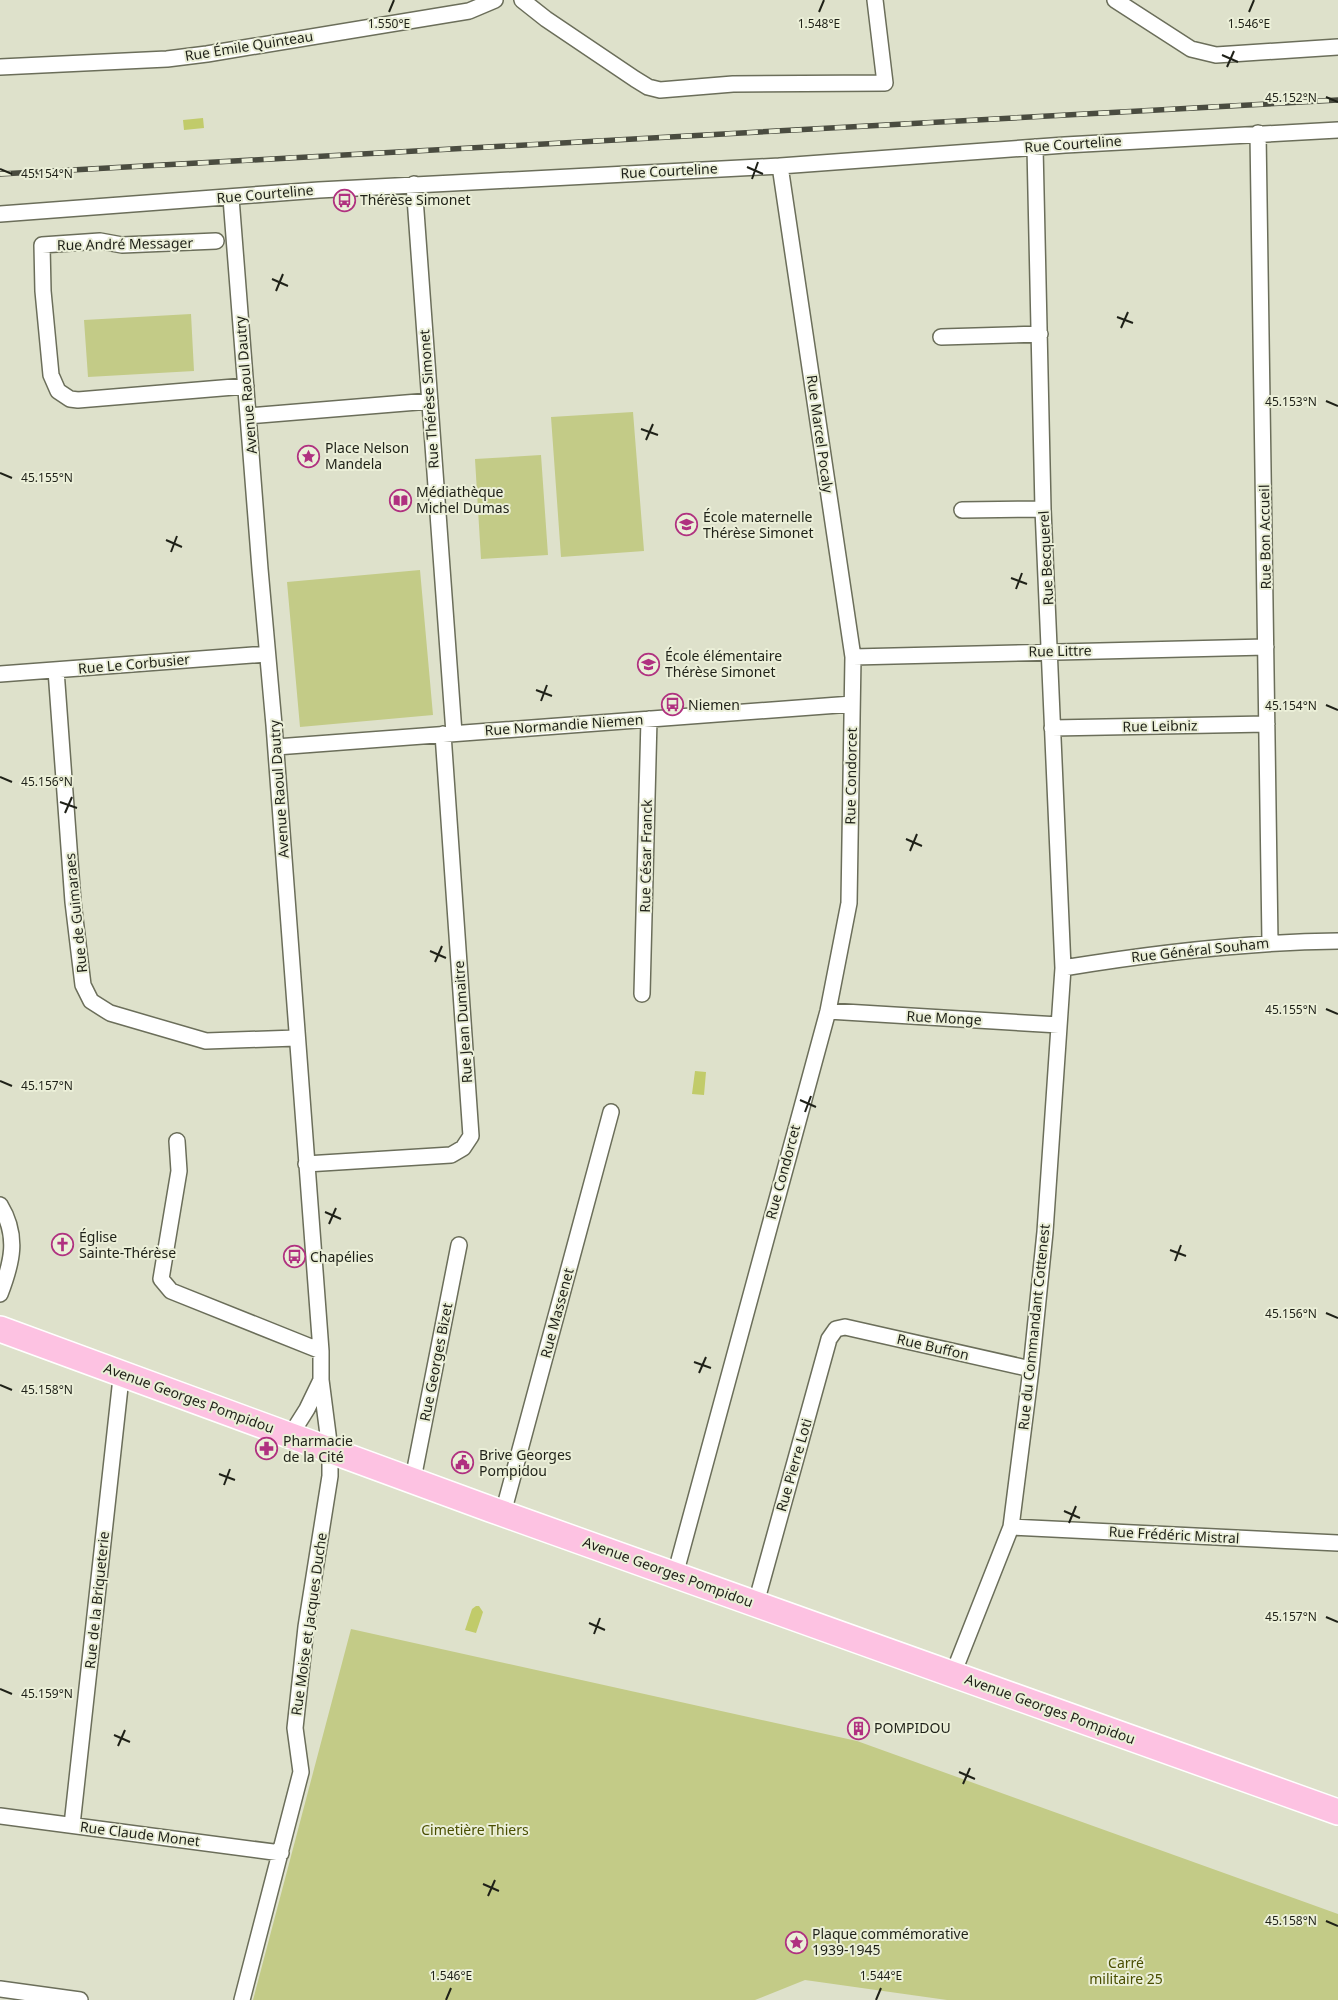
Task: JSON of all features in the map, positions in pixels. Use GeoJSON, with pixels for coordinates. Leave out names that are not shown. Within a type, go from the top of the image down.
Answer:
{"type":"FeatureCollection","features":[{"type":"Feature","properties":{"kind":"main road","name":"Avenue Georges Pompidou"},"geometry":{"type":"LineString","coordinates":[[0,1329],[503,1513],[1338,1812]]}},
{"type":"Feature","properties":{"kind":"street","name":"Rue Émile Quinteau"},"geometry":{"type":"LineString","coordinates":[[0,67],[167,59],[207,54],[469,11],[494,0]]}},
{"type":"Feature","properties":{"kind":"street"},"geometry":{"type":"LineString","coordinates":[[522,0],[546,19],[635,79],[648,87],[660,90],[733,84],[885,84],[875,0]]}},
{"type":"Feature","properties":{"kind":"street"},"geometry":{"type":"LineString","coordinates":[[1115,0],[1191,49],[1216,54],[1338,47]]}},
{"type":"Feature","properties":{"kind":"street","name":"Rue Courteline"},"geometry":{"type":"LineString","coordinates":[[0,214],[414,184],[780,166],[1035,147],[1338,130]]}},
{"type":"Feature","properties":{"kind":"street","name":"Rue Bon Accueil"},"geometry":{"type":"LineString","coordinates":[[1258,133],[1270,942]]}},
{"type":"Feature","properties":{"kind":"street","name":"Rue Becquerel"},"geometry":{"type":"LineString","coordinates":[[1035,147],[1044,509],[1063,968]]}},
{"type":"Feature","properties":{"kind":"street","name":"Rue Marcel Pocaly"},"geometry":{"type":"LineString","coordinates":[[780,166],[853,656],[852,704]]}},
{"type":"Feature","properties":{"kind":"street","name":"Rue Thérèse Simonet"},"geometry":{"type":"LineString","coordinates":[[414,184],[429,394],[448,734]]}},
{"type":"Feature","properties":{"kind":"street","name":"Avenue Raoul Dautry"},"geometry":{"type":"LineString","coordinates":[[231,198],[276,746],[296,1038],[321,1351],[321,1380],[330,1450]]}},
{"type":"Feature","properties":{"kind":"street","name":"Rue André Messager"},"geometry":{"type":"LineString","coordinates":[[216,241],[122,245],[100,241],[42,245],[43,291],[51,375],[58,390],[70,399],[78,400],[246,386]]}},
{"type":"Feature","properties":{"kind":"street"},"geometry":{"type":"LineString","coordinates":[[941,337],[1040,334]]}},
{"type":"Feature","properties":{"kind":"street"},"geometry":{"type":"LineString","coordinates":[[249,416],[429,394]]}},
{"type":"Feature","properties":{"kind":"street"},"geometry":{"type":"LineString","coordinates":[[962,510],[1044,509]]}},
{"type":"Feature","properties":{"kind":"street","name":"Rue Littre"},"geometry":{"type":"LineString","coordinates":[[853,656],[1266,647]]}},
{"type":"Feature","properties":{"kind":"street","name":"Rue Le Corbusier"},"geometry":{"type":"LineString","coordinates":[[0,674],[267,654]]}},
{"type":"Feature","properties":{"kind":"street","name":"Rue de Guimaraes"},"geometry":{"type":"LineString","coordinates":[[56,670],[74,902],[83,985],[91,1001],[110,1013],[206,1041],[296,1038]]}},
{"type":"Feature","properties":{"kind":"street","name":"Rue Normandie Niemen"},"geometry":{"type":"LineString","coordinates":[[276,746],[852,704]]}},
{"type":"Feature","properties":{"kind":"street","name":"Rue Condorcet"},"geometry":{"type":"LineString","coordinates":[[675,1575],[828,1011],[849,903],[852,704]]}},
{"type":"Feature","properties":{"kind":"street","name":"Rue César Franck"},"geometry":{"type":"LineString","coordinates":[[642,994],[650,719]]}},
{"type":"Feature","properties":{"kind":"street","name":"Rue Leibniz"},"geometry":{"type":"LineString","coordinates":[[1052,728],[1267,724]]}},
{"type":"Feature","properties":{"kind":"street","name":"Rue Jean Dumaitre"},"geometry":{"type":"LineString","coordinates":[[306,1164],[451,1155],[464,1148],[471,1136],[448,734]]}},
{"type":"Feature","properties":{"kind":"street","name":"Rue Général Souham"},"geometry":{"type":"LineString","coordinates":[[1063,968],[1134,956],[1270,942],[1338,941]]}},
{"type":"Feature","properties":{"kind":"street","name":"Rue du Commandant Cottenest"},"geometry":{"type":"LineString","coordinates":[[954,1674],[1010,1527],[1031,1368],[1045,1232],[1063,968]]}},
{"type":"Feature","properties":{"kind":"street","name":"Rue Monge"},"geometry":{"type":"LineString","coordinates":[[828,1011],[1059,1025]]}},
{"type":"Feature","properties":{"kind":"street","name":"Rue Massenet"},"geometry":{"type":"LineString","coordinates":[[503,1513],[612,1112]]}},
{"type":"Feature","properties":{"kind":"street"},"geometry":{"type":"LineString","coordinates":[[177,1141],[179,1171],[161,1279],[171,1291],[321,1351]]}},
{"type":"Feature","properties":{"kind":"street"},"geometry":{"type":"LineString","coordinates":[[0,1205],[12,1232],[13,1251],[10,1268],[0,1294]]}},
{"type":"Feature","properties":{"kind":"street","name":"Rue Georges Bizet"},"geometry":{"type":"LineString","coordinates":[[413,1479],[459,1245]]}},
{"type":"Feature","properties":{"kind":"street","name":"Rue Buffon"},"geometry":{"type":"LineString","coordinates":[[836,1329],[845,1327],[1031,1368]]}},
{"type":"Feature","properties":{"kind":"street","name":"Rue Pierre Loti"},"geometry":{"type":"LineString","coordinates":[[756,1604],[829,1339],[836,1329]]}},
{"type":"Feature","properties":{"kind":"street","name":"Rue de la Briqueterie"},"geometry":{"type":"LineString","coordinates":[[72,1825],[120,1388],[124,1375]]}},
{"type":"Feature","properties":{"kind":"street","name":"Avenue Raoul Dautry"},"geometry":{"type":"LineString","coordinates":[[290,1436],[307,1409],[321,1380]]}},
{"type":"Feature","properties":{"kind":"street","name":"Rue Moise et Jacques Duche"},"geometry":{"type":"LineString","coordinates":[[242,2000],[301,1772],[295,1728],[306,1627],[328,1491],[330,1450]]}},
{"type":"Feature","properties":{"kind":"street","name":"Rue Frédéric Mistral"},"geometry":{"type":"LineString","coordinates":[[1010,1527],[1338,1543]]}},
{"type":"Feature","properties":{"kind":"street","name":"Rue Claude Monet"},"geometry":{"type":"LineString","coordinates":[[0,1816],[281,1853]]}},
{"type":"Feature","properties":{"kind":"street"},"geometry":{"type":"LineString","coordinates":[[0,1989],[80,2000]]}},
{"type":"Feature","properties":{"kind":"green space"},"geometry":{"type":"Polygon","coordinates":[[[191,314],[194,371],[88,377],[84,320],[191,314]]]}},
{"type":"Feature","properties":{"kind":"green space"},"geometry":{"type":"Polygon","coordinates":[[[633,412],[644,551],[561,557],[551,417],[633,412]]]}},
{"type":"Feature","properties":{"kind":"green space"},"geometry":{"type":"Polygon","coordinates":[[[541,455],[548,555],[481,559],[475,459],[541,455]]]}},
{"type":"Feature","properties":{"kind":"green space"},"geometry":{"type":"Polygon","coordinates":[[[420,570],[433,715],[300,727],[287,582],[420,570]]]}},
{"type":"Feature","properties":{"kind":"green space","name":"Cimetière Thiers"},"geometry":{"type":"Polygon","coordinates":[[[351,1629],[857,1741],[1338,1914],[1338,2000],[947,2000],[805,1980],[755,2000],[253,2000],[351,1629]]]}},
{"type":"Feature","properties":{"kind":"shaded area"},"geometry":{"type":"Polygon","coordinates":[[[203,118],[204,128],[184,130],[183,120],[203,118]]]}},
{"type":"Feature","properties":{"kind":"shaded area"},"geometry":{"type":"Polygon","coordinates":[[[695,1071],[706,1072],[704,1095],[692,1094],[695,1071]]]}},
{"type":"Feature","properties":{"kind":"shaded area"},"geometry":{"type":"Polygon","coordinates":[[[479,1606],[483,1612],[476,1633],[465,1630],[472,1609],[479,1606]]]}},
{"type":"Feature","properties":{"kind":"railway"},"geometry":{"type":"LineString","coordinates":[[0,174],[1338,100]]}},
{"type":"Feature","properties":{"kind":"place","name":"Thérèse Simonet"},"geometry":{"type":"Point","coordinates":[344,200]}},
{"type":"Feature","properties":{"kind":"place","name":"Place Nelson Mandela"},"geometry":{"type":"Point","coordinates":[309,456]}},
{"type":"Feature","properties":{"kind":"place","name":"Médiathèque Michel Dumas"},"geometry":{"type":"Point","coordinates":[400,500]}},
{"type":"Feature","properties":{"kind":"place","name":"École maternelle Thérèse Simonet"},"geometry":{"type":"Point","coordinates":[687,525]}},
{"type":"Feature","properties":{"kind":"place","name":"École élémentaire Thérèse Simonet"},"geometry":{"type":"Point","coordinates":[649,664]}},
{"type":"Feature","properties":{"kind":"place","name":"Niemen"},"geometry":{"type":"Point","coordinates":[672,705]}},
{"type":"Feature","properties":{"kind":"place","name":"Église Sainte-Thérèse"},"geometry":{"type":"Point","coordinates":[63,1245]}},
{"type":"Feature","properties":{"kind":"place","name":"Chapélies"},"geometry":{"type":"Point","coordinates":[294,1257]}},
{"type":"Feature","properties":{"kind":"place","name":"Pharmacie de la Cité"},"geometry":{"type":"Point","coordinates":[267,1449]}},
{"type":"Feature","properties":{"kind":"place","name":"Brive Georges Pompidou"},"geometry":{"type":"Point","coordinates":[463,1463]}},
{"type":"Feature","properties":{"kind":"place","name":"POMPIDOU"},"geometry":{"type":"Point","coordinates":[858,1728]}},
{"type":"Feature","properties":{"kind":"place","name":"Plaque commémorative 1939-1945"},"geometry":{"type":"Point","coordinates":[796,1942]}},
{"type":"Feature","properties":{"kind":"park label","name":"Carré militaire 25"},"geometry":{"type":"Point","coordinates":[1126,1972]}}]}
